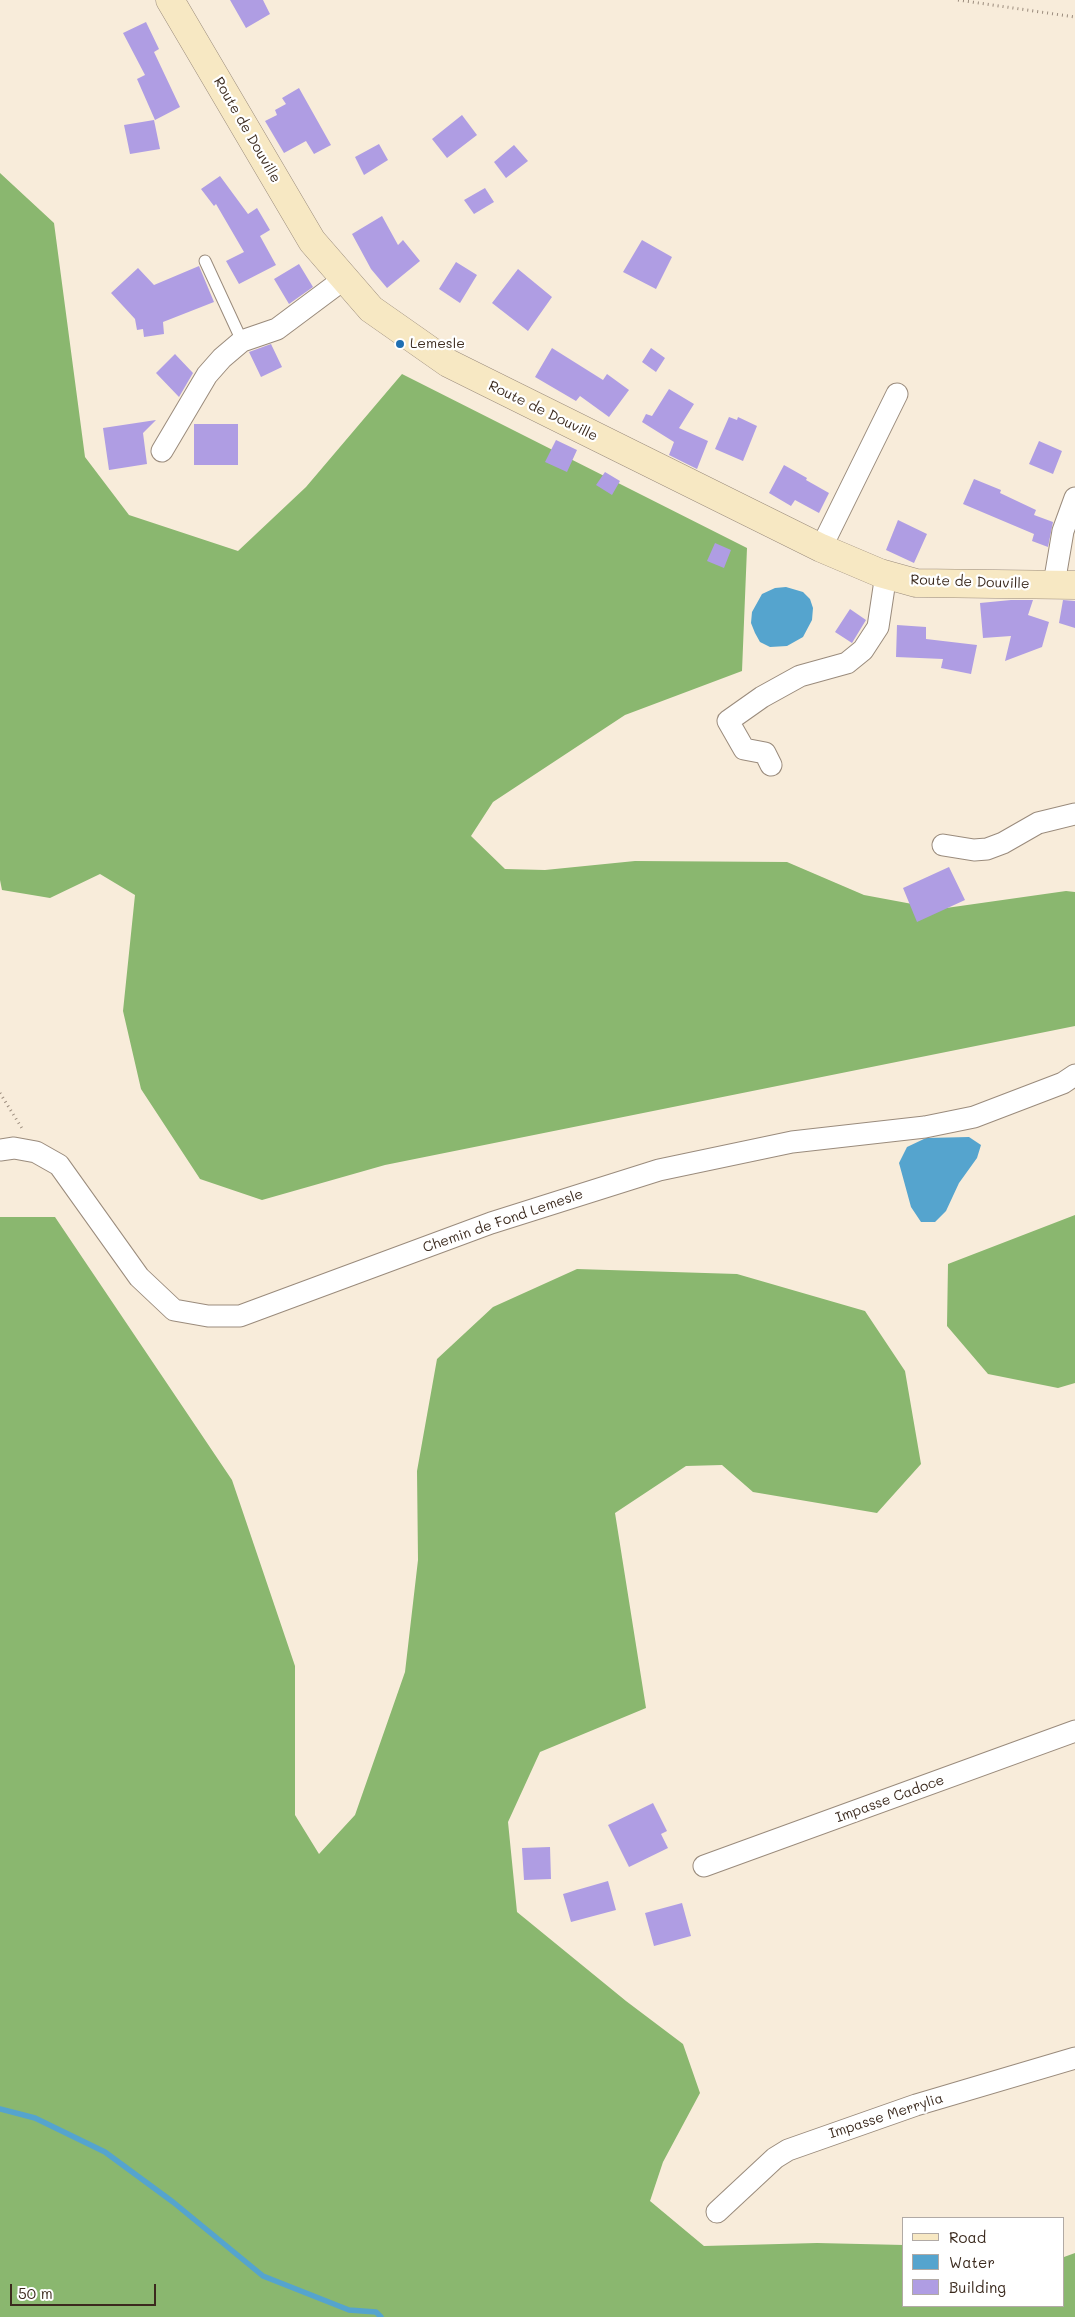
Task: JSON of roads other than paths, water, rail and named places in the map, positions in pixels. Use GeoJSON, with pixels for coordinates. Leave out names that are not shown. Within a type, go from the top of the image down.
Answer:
{"type":"FeatureCollection","features":[{"type":"Feature","properties":{"kind":"main road","name":"Route de Douville"},"geometry":{"type":"LineString","coordinates":[[170,0],[312,241],[370,309],[448,363],[821,548],[886,574],[916,583],[1064,584]]}},
{"type":"Feature","properties":{"kind":"street"},"geometry":{"type":"LineString","coordinates":[[162,451],[207,375],[222,358],[242,341],[277,329],[344,279]]}},
{"type":"Feature","properties":{"kind":"street"},"geometry":{"type":"LineString","coordinates":[[821,548],[897,394]]}},
{"type":"Feature","properties":{"kind":"street"},"geometry":{"type":"LineString","coordinates":[[1064,584],[1063,531],[1075,498]]}},
{"type":"Feature","properties":{"kind":"street"},"geometry":{"type":"LineString","coordinates":[[771,765],[765,753],[744,750],[728,721],[762,697],[800,676],[847,663],[863,650],[878,627],[886,574]]}},
{"type":"Feature","properties":{"kind":"street"},"geometry":{"type":"LineString","coordinates":[[943,845],[974,850],[988,849],[1003,843],[1038,823],[1075,814]]}},
{"type":"Feature","properties":{"kind":"street","name":"Chemin de Fond Lemesle"},"geometry":{"type":"LineString","coordinates":[[0,1150],[14,1148],[36,1152],[59,1165],[139,1276],[174,1310],[208,1316],[240,1316],[491,1223],[659,1170],[792,1142],[925,1127],[974,1116],[1063,1083],[1075,1075]]}},
{"type":"Feature","properties":{"kind":"street","name":"Impasse Cadoce"},"geometry":{"type":"LineString","coordinates":[[704,1866],[1075,1731]]}},
{"type":"Feature","properties":{"kind":"street","name":"Impasse Merrylia"},"geometry":{"type":"LineString","coordinates":[[718,2212],[775,2158],[788,2150],[916,2105],[1075,2058]]}},
{"type":"Feature","properties":{"kind":"lane"},"geometry":{"type":"LineString","coordinates":[[205,261],[242,341]]}},
{"type":"Feature","properties":{"kind":"water"},"geometry":{"type":"Polygon","coordinates":[[[786,587],[803,592],[810,599],[813,608],[812,620],[803,637],[787,646],[770,647],[760,642],[755,633],[751,623],[752,612],[762,594],[775,588],[786,587]]]}},
{"type":"Feature","properties":{"kind":"water"},"geometry":{"type":"Polygon","coordinates":[[[969,1137],[981,1145],[977,1158],[959,1183],[946,1211],[935,1222],[921,1222],[911,1207],[899,1163],[907,1147],[926,1138],[969,1137]]]}},
{"type":"Feature","properties":{"kind":"waterway"},"geometry":{"type":"LineString","coordinates":[[0,2109],[35,2118],[105,2152],[173,2202],[263,2276],[349,2310],[376,2312],[381,2317]]}},
{"type":"Feature","properties":{"kind":"place","name":"Lemesle"},"geometry":{"type":"Point","coordinates":[400,344]}}]}
